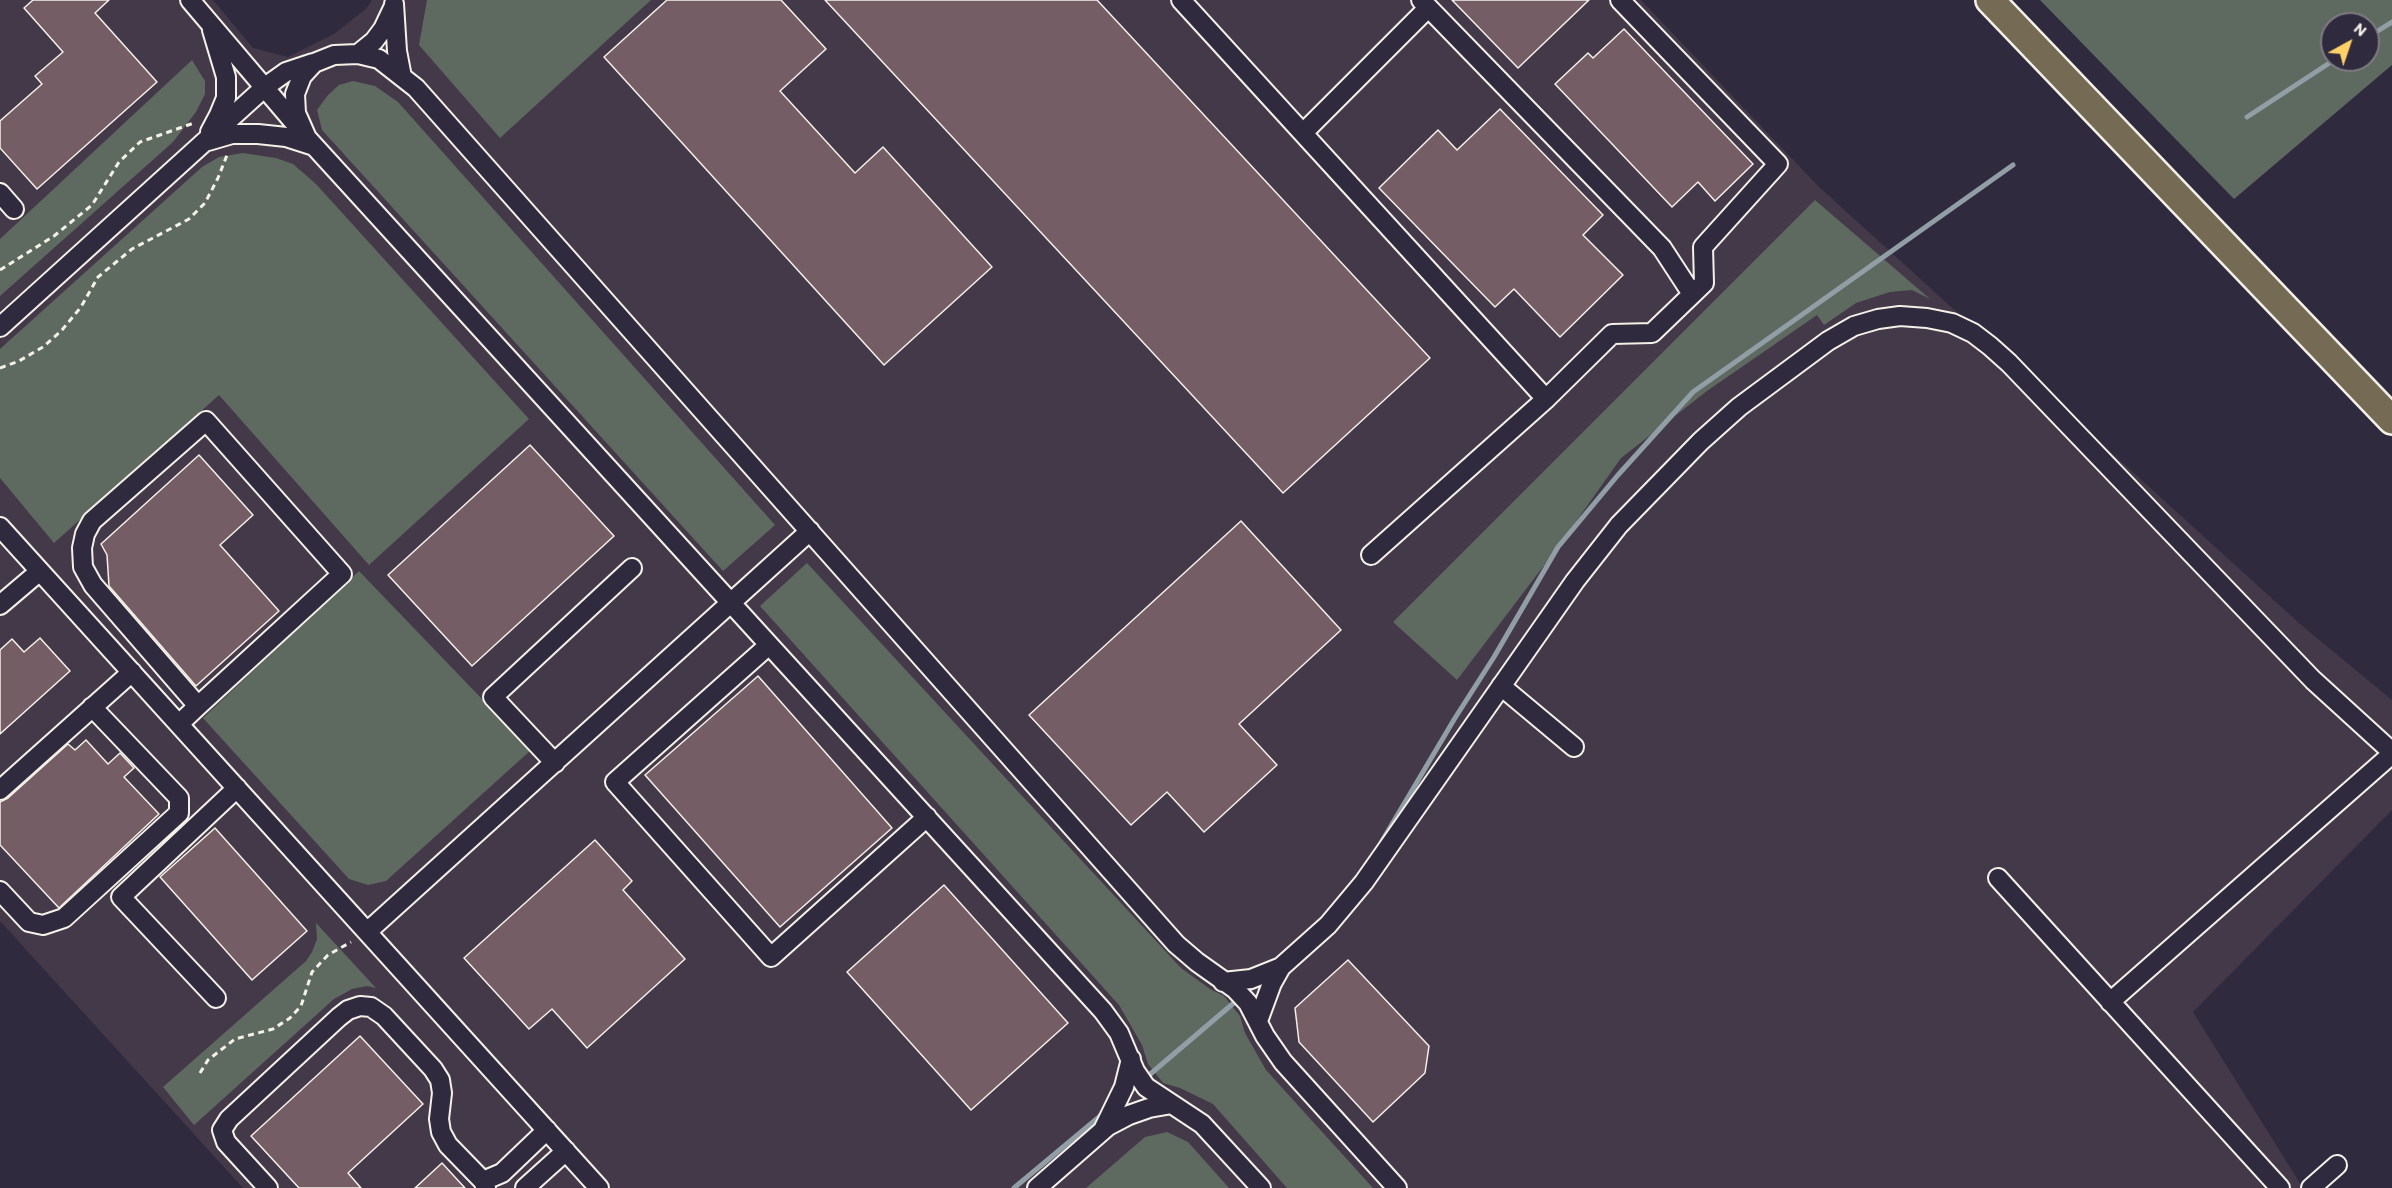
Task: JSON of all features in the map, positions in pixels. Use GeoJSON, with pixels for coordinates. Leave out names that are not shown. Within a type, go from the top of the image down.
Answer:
{"type":"FeatureCollection","features":[{"type":"Feature","properties":{"kind":"highway"},"geometry":{"type":"LineString","coordinates":[[1990,0],[2392,420]]}},
{"type":"Feature","properties":{"kind":"street"},"geometry":{"type":"LineString","coordinates":[[190,0],[311,142],[1103,1011],[1119,1033],[1135,1071],[1146,1087],[1202,1124],[1261,1188]]}},
{"type":"Feature","properties":{"kind":"street"},"geometry":{"type":"LineString","coordinates":[[1181,0],[1546,399]]}},
{"type":"Feature","properties":{"kind":"street"},"geometry":{"type":"LineString","coordinates":[[1371,555],[1546,399],[1612,334],[1652,333],[1704,283],[1703,247],[1778,164],[1620,0]]}},
{"type":"Feature","properties":{"kind":"street"},"geometry":{"type":"LineString","coordinates":[[358,54],[374,41],[383,29],[392,13],[394,2]]}},
{"type":"Feature","properties":{"kind":"street"},"geometry":{"type":"LineString","coordinates":[[394,2],[397,51],[402,77]]}},
{"type":"Feature","properties":{"kind":"street"},"geometry":{"type":"LineString","coordinates":[[1303,133],[1425,4],[1662,248],[1692,294]]}},
{"type":"Feature","properties":{"kind":"street"},"geometry":{"type":"LineString","coordinates":[[203,142],[219,116],[226,98],[226,77],[210,23]]}},
{"type":"Feature","properties":{"kind":"street"},"geometry":{"type":"LineString","coordinates":[[0,327],[203,142],[265,87],[286,72],[334,56],[358,54],[379,59],[430,103],[1176,944],[1248,1003],[1265,1036],[1283,1062],[1397,1188]]}},
{"type":"Feature","properties":{"kind":"street"},"geometry":{"type":"LineString","coordinates":[[311,142],[296,113],[295,94],[302,76],[314,63]]}},
{"type":"Feature","properties":{"kind":"street"},"geometry":{"type":"LineString","coordinates":[[203,142],[231,134],[258,134],[311,142]]}},
{"type":"Feature","properties":{"kind":"street"},"geometry":{"type":"LineString","coordinates":[[0,194],[14,209]]}},
{"type":"Feature","properties":{"kind":"street"},"geometry":{"type":"LineString","coordinates":[[1258,1021],[1272,983],[1281,967],[1328,925],[1358,890],[1575,581],[1619,525],[1694,448],[1739,407],[1811,354],[1854,326],[1900,316],[1952,323],[1973,333],[2009,363],[2313,680],[2392,753],[2110,1002]]}},
{"type":"Feature","properties":{"kind":"street"},"geometry":{"type":"LineString","coordinates":[[179,724],[342,574],[206,421],[92,521],[85,534],[82,548],[83,567],[93,585],[198,706]]}},
{"type":"Feature","properties":{"kind":"street"},"geometry":{"type":"LineString","coordinates":[[0,527],[599,1188]]}},
{"type":"Feature","properties":{"kind":"street"},"geometry":{"type":"LineString","coordinates":[[367,932],[810,531]]}},
{"type":"Feature","properties":{"kind":"street"},"geometry":{"type":"LineString","coordinates":[[555,763],[493,697],[632,568]]}},
{"type":"Feature","properties":{"kind":"street"},"geometry":{"type":"LineString","coordinates":[[0,605],[40,571]]}},
{"type":"Feature","properties":{"kind":"street"},"geometry":{"type":"LineString","coordinates":[[769,645],[615,782],[771,957],[927,817]]}},
{"type":"Feature","properties":{"kind":"street"},"geometry":{"type":"LineString","coordinates":[[0,790],[132,672]]}},
{"type":"Feature","properties":{"kind":"street"},"geometry":{"type":"LineString","coordinates":[[1501,686],[1574,747]]}},
{"type":"Feature","properties":{"kind":"street"},"geometry":{"type":"LineString","coordinates":[[0,891],[29,922],[43,925],[64,918],[179,813],[179,798],[92,707]]}},
{"type":"Feature","properties":{"kind":"street"},"geometry":{"type":"LineString","coordinates":[[216,998],[121,897],[237,788]]}},
{"type":"Feature","properties":{"kind":"street"},"geometry":{"type":"LineString","coordinates":[[1998,878],[2280,1188]]}},
{"type":"Feature","properties":{"kind":"street"},"geometry":{"type":"LineString","coordinates":[[1223,981],[1251,979],[1281,967]]}},
{"type":"Feature","properties":{"kind":"street"},"geometry":{"type":"LineString","coordinates":[[268,1188],[226,1142],[222,1130],[229,1119],[339,1017],[348,1010],[360,1006],[371,1007],[384,1016],[433,1069],[440,1080],[442,1093],[439,1119],[441,1132],[448,1145],[484,1184],[502,1173],[547,1130]]}},
{"type":"Feature","properties":{"kind":"street"},"geometry":{"type":"LineString","coordinates":[[1103,1129],[1124,1087],[1131,1059]]}},
{"type":"Feature","properties":{"kind":"street"},"geometry":{"type":"LineString","coordinates":[[1037,1188],[1103,1129],[1128,1114],[1172,1104]]}},
{"type":"Feature","properties":{"kind":"street"},"geometry":{"type":"LineString","coordinates":[[525,1188],[566,1151]]}},
{"type":"Feature","properties":{"kind":"street"},"geometry":{"type":"LineString","coordinates":[[2311,1188],[2337,1165]]}},
{"type":"Feature","properties":{"kind":"path"},"geometry":{"type":"LineString","coordinates":[[0,270],[54,236],[92,205],[119,162],[140,142],[169,130],[219,116]]}},
{"type":"Feature","properties":{"kind":"path"},"geometry":{"type":"LineString","coordinates":[[0,368],[19,362],[43,347],[62,330],[81,307],[99,277],[112,265],[132,249],[189,219],[205,203],[226,159],[231,134]]}},
{"type":"Feature","properties":{"kind":"path"},"geometry":{"type":"LineString","coordinates":[[200,1073],[208,1060],[235,1039],[273,1029],[290,1018],[301,1006],[312,972],[321,962],[367,932]]}},
{"type":"Feature","properties":{"kind":"shaded area"},"geometry":{"type":"Polygon","coordinates":[[[0,0],[213,0],[253,48],[288,57],[334,34],[367,8],[372,0],[1641,0],[1818,186],[2300,624],[2392,700],[2392,810],[2193,1012],[2303,1188],[243,1188],[0,921],[0,0]]]}},
{"type":"Feature","properties":{"kind":"shaded area"},"geometry":{"type":"Polygon","coordinates":[[[427,0],[651,0],[500,138],[419,45],[427,0]]]}},
{"type":"Feature","properties":{"kind":"shaded area"},"geometry":{"type":"Polygon","coordinates":[[[2040,0],[2392,0],[2392,65],[2234,199],[2040,0]]]}},
{"type":"Feature","properties":{"kind":"shaded area"},"geometry":{"type":"Polygon","coordinates":[[[192,60],[205,81],[205,94],[196,112],[173,142],[0,296],[0,239],[192,60]]]}},
{"type":"Feature","properties":{"kind":"shaded area"},"geometry":{"type":"Polygon","coordinates":[[[353,81],[375,86],[398,102],[775,525],[723,571],[322,130],[317,110],[339,85],[353,81]]]}},
{"type":"Feature","properties":{"kind":"shaded area"},"geometry":{"type":"Polygon","coordinates":[[[243,153],[276,158],[293,164],[316,184],[529,419],[369,565],[219,395],[54,543],[0,478],[0,349],[202,167],[219,157],[243,153]]]}},
{"type":"Feature","properties":{"kind":"shaded area"},"geometry":{"type":"Polygon","coordinates":[[[1815,200],[1930,299],[1912,290],[1890,292],[1856,303],[1824,325],[1817,315],[1707,391],[1621,458],[1558,547],[1457,680],[1393,622],[1815,200]]]}},
{"type":"Feature","properties":{"kind":"shaded area"},"geometry":{"type":"Polygon","coordinates":[[[807,563],[1181,968],[1224,996],[1240,1016],[1245,1033],[1266,1070],[1373,1188],[1287,1188],[1213,1104],[1180,1088],[1163,1083],[1148,1064],[1142,1045],[1119,1005],[760,606],[807,563]]]}},
{"type":"Feature","properties":{"kind":"shaded area"},"geometry":{"type":"Polygon","coordinates":[[[359,571],[531,750],[386,881],[368,885],[349,879],[203,718],[359,571]]]}},
{"type":"Feature","properties":{"kind":"shaded area"},"geometry":{"type":"Polygon","coordinates":[[[316,923],[376,988],[367,986],[352,989],[334,999],[194,1125],[163,1087],[306,961],[317,939],[316,923]]]}},
{"type":"Feature","properties":{"kind":"shaded area"},"geometry":{"type":"Polygon","coordinates":[[[1167,1132],[1188,1142],[1229,1188],[1086,1188],[1145,1137],[1167,1132]]]}},
{"type":"Feature","properties":{"kind":"building"},"geometry":{"type":"Polygon","coordinates":[[[33,0],[109,0],[95,13],[157,82],[37,189],[0,148],[0,121],[42,84],[35,76],[63,52],[24,8],[33,0]]]}},
{"type":"Feature","properties":{"kind":"building"},"geometry":{"type":"Polygon","coordinates":[[[667,0],[781,0],[826,49],[780,91],[855,173],[883,147],[992,267],[884,365],[604,57],[667,0]]]}},
{"type":"Feature","properties":{"kind":"building"},"geometry":{"type":"Polygon","coordinates":[[[825,0],[1097,0],[1430,358],[1283,493],[825,0]]]}},
{"type":"Feature","properties":{"kind":"building"},"geometry":{"type":"Polygon","coordinates":[[[1452,0],[1589,0],[1518,68],[1452,0]]]}},
{"type":"Feature","properties":{"kind":"building"},"geometry":{"type":"Polygon","coordinates":[[[1624,29],[1753,164],[1715,201],[1698,182],[1672,207],[1555,84],[1588,53],[1593,58],[1624,29]]]}},
{"type":"Feature","properties":{"kind":"building"},"geometry":{"type":"Polygon","coordinates":[[[1500,109],[1603,215],[1583,235],[1623,275],[1560,337],[1514,289],[1495,307],[1379,188],[1438,130],[1457,150],[1500,109]]]}},
{"type":"Feature","properties":{"kind":"building"},"geometry":{"type":"Polygon","coordinates":[[[530,445],[614,536],[472,666],[388,575],[530,445]]]}},
{"type":"Feature","properties":{"kind":"building"},"geometry":{"type":"Polygon","coordinates":[[[199,455],[253,515],[220,545],[279,611],[196,686],[109,586],[107,555],[101,544],[199,455]]]}},
{"type":"Feature","properties":{"kind":"building"},"geometry":{"type":"Polygon","coordinates":[[[1241,521],[1341,630],[1239,724],[1277,765],[1204,832],[1167,792],[1131,825],[1029,715],[1241,521]]]}},
{"type":"Feature","properties":{"kind":"building"},"geometry":{"type":"Polygon","coordinates":[[[40,638],[70,671],[0,734],[0,650],[12,639],[24,652],[40,638]]]}},
{"type":"Feature","properties":{"kind":"building"},"geometry":{"type":"Polygon","coordinates":[[[758,676],[892,828],[780,927],[645,775],[758,676]]]}},
{"type":"Feature","properties":{"kind":"building"},"geometry":{"type":"Polygon","coordinates":[[[86,740],[108,764],[120,753],[134,768],[124,777],[159,814],[59,908],[0,845],[0,802],[8,798],[68,744],[75,750],[86,740]]]}},
{"type":"Feature","properties":{"kind":"building"},"geometry":{"type":"Polygon","coordinates":[[[215,828],[307,931],[252,980],[160,877],[215,828]]]}},
{"type":"Feature","properties":{"kind":"building"},"geometry":{"type":"Polygon","coordinates":[[[595,840],[632,881],[623,890],[685,959],[587,1048],[552,1009],[529,1029],[464,958],[595,840]]]}},
{"type":"Feature","properties":{"kind":"building"},"geometry":{"type":"Polygon","coordinates":[[[944,885],[1068,1023],[971,1110],[847,972],[944,885]]]}},
{"type":"Feature","properties":{"kind":"building"},"geometry":{"type":"Polygon","coordinates":[[[1348,960],[1429,1046],[1425,1073],[1373,1122],[1299,1042],[1295,1008],[1348,960]]]}},
{"type":"Feature","properties":{"kind":"building"},"geometry":{"type":"Polygon","coordinates":[[[360,1036],[423,1104],[348,1173],[361,1188],[299,1188],[251,1136],[360,1036]]]}},
{"type":"Feature","properties":{"kind":"building"},"geometry":{"type":"Polygon","coordinates":[[[442,1163],[465,1188],[415,1188],[442,1163]]]}},
{"type":"Feature","properties":{"kind":"waterway"},"geometry":{"type":"LineString","coordinates":[[2380,30],[2392,22]]}},
{"type":"Feature","properties":{"kind":"waterway"},"geometry":{"type":"LineString","coordinates":[[2247,117],[2320,69]]}},
{"type":"Feature","properties":{"kind":"waterway"},"geometry":{"type":"LineString","coordinates":[[1382,841],[1558,547],[1618,475],[1693,392],[2013,165]]}},
{"type":"Feature","properties":{"kind":"waterway"},"geometry":{"type":"LineString","coordinates":[[1128,1093],[1256,984]]}},
{"type":"Feature","properties":{"kind":"waterway"},"geometry":{"type":"LineString","coordinates":[[1014,1188],[1105,1112]]}}]}
